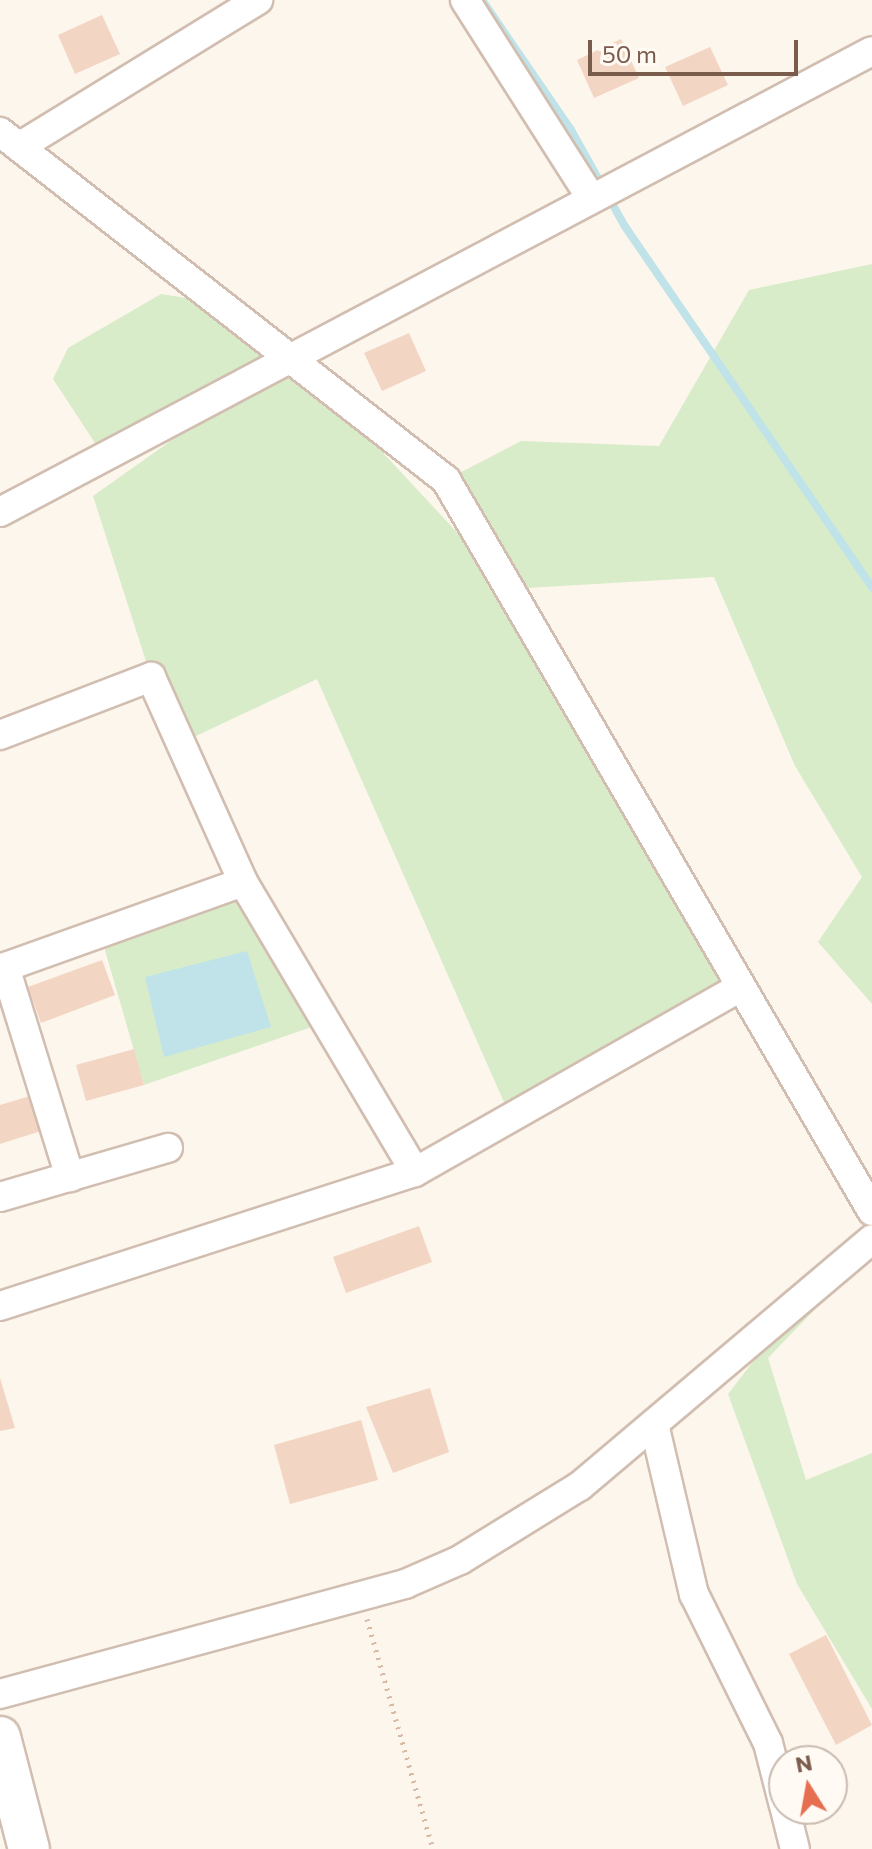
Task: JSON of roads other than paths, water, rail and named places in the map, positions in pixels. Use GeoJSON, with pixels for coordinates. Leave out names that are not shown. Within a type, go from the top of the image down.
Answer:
{"type":"FeatureCollection","features":[{"type":"Feature","properties":{"kind":"street"},"geometry":{"type":"LineString","coordinates":[[258,0],[9,139],[292,355],[446,480],[872,1211]]}},
{"type":"Feature","properties":{"kind":"street"},"geometry":{"type":"LineString","coordinates":[[465,0],[589,195]]}},
{"type":"Feature","properties":{"kind":"street"},"geometry":{"type":"LineString","coordinates":[[0,512],[589,195],[872,51]]}},
{"type":"Feature","properties":{"kind":"street"},"geometry":{"type":"LineString","coordinates":[[0,735],[151,677],[243,882],[415,1172]]}},
{"type":"Feature","properties":{"kind":"street"},"geometry":{"type":"LineString","coordinates":[[70,1177],[3,968],[243,882]]}},
{"type":"Feature","properties":{"kind":"street"},"geometry":{"type":"LineString","coordinates":[[0,1306],[415,1172],[740,987]]}},
{"type":"Feature","properties":{"kind":"street"},"geometry":{"type":"LineString","coordinates":[[0,1197],[168,1148]]}},
{"type":"Feature","properties":{"kind":"street"},"geometry":{"type":"LineString","coordinates":[[0,1694],[361,1596],[460,1560],[580,1486],[872,1239]]}},
{"type":"Feature","properties":{"kind":"street"},"geometry":{"type":"LineString","coordinates":[[654,1424],[694,1594],[768,1745]]}},
{"type":"Feature","properties":{"kind":"street"},"geometry":{"type":"LineString","coordinates":[[0,1737],[29,1849]]}},
{"type":"Feature","properties":{"kind":"street"},"geometry":{"type":"LineString","coordinates":[[789,1825],[795,1849]]}},
{"type":"Feature","properties":{"kind":"water"},"geometry":{"type":"Polygon","coordinates":[[[247,951],[271,1027],[164,1057],[145,977],[247,951]]]}},
{"type":"Feature","properties":{"kind":"waterway"},"geometry":{"type":"LineString","coordinates":[[482,0],[571,130],[624,225],[872,587]]}}]}
